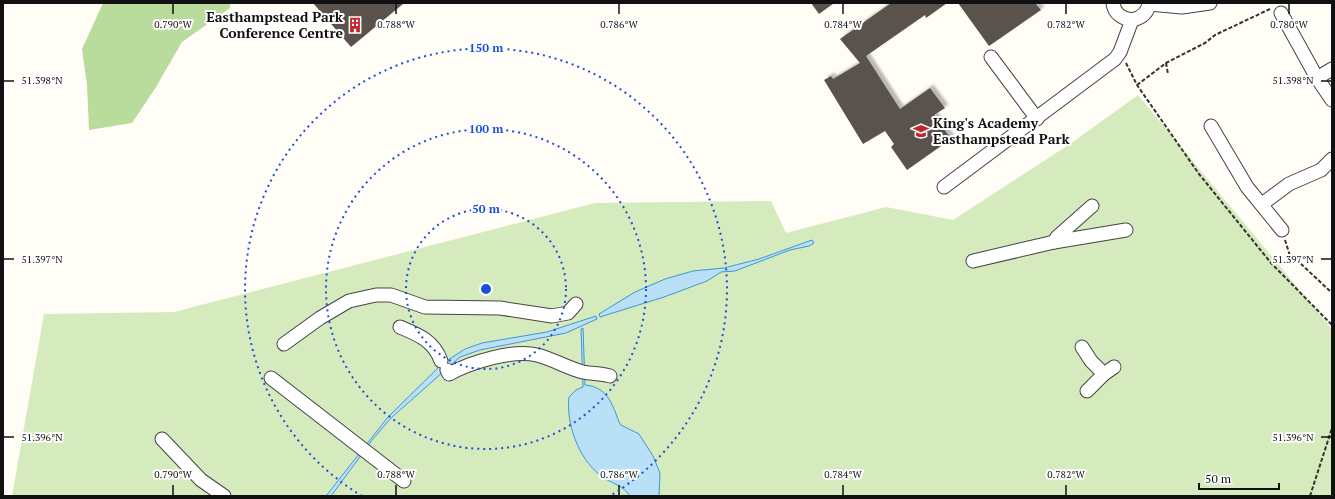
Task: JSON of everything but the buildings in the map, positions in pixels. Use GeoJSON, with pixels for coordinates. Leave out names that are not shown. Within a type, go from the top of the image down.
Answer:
{"type":"FeatureCollection","features":[{"type":"Feature","properties":{"kind":"street"},"geometry":{"type":"LineString","coordinates":[[1113,3],[1115,10],[1119,15],[1132,20],[1143,16],[1149,3],[1182,7],[1210,3]]}},
{"type":"Feature","properties":{"kind":"street"},"geometry":{"type":"LineString","coordinates":[[1278,10],[1317,78],[1332,100]]}},
{"type":"Feature","properties":{"kind":"street"},"geometry":{"type":"LineString","coordinates":[[944,187],[1104,69],[1120,52],[1132,20]]}},
{"type":"Feature","properties":{"kind":"street"},"geometry":{"type":"LineString","coordinates":[[991,57],[1037,119]]}},
{"type":"Feature","properties":{"kind":"street"},"geometry":{"type":"LineString","coordinates":[[1317,78],[1332,69]]}},
{"type":"Feature","properties":{"kind":"street"},"geometry":{"type":"LineString","coordinates":[[1211,126],[1248,187],[1282,230]]}},
{"type":"Feature","properties":{"kind":"street"},"geometry":{"type":"LineString","coordinates":[[1262,204],[1289,184],[1321,170],[1332,159]]}},
{"type":"Feature","properties":{"kind":"street"},"geometry":{"type":"LineString","coordinates":[[1054,242],[1057,237],[1092,206]]}},
{"type":"Feature","properties":{"kind":"street"},"geometry":{"type":"LineString","coordinates":[[973,261],[1054,242],[1126,230]]}},
{"type":"Feature","properties":{"kind":"street"},"geometry":{"type":"LineString","coordinates":[[284,344],[320,318],[350,302],[376,295],[391,295],[425,307],[500,308],[552,316],[568,313],[576,304]]}},
{"type":"Feature","properties":{"kind":"street"},"geometry":{"type":"LineString","coordinates":[[400,327],[421,335],[430,342],[438,352],[449,374],[476,363],[513,352],[522,352],[538,355],[584,372],[610,376]]}},
{"type":"Feature","properties":{"kind":"street"},"geometry":{"type":"LineString","coordinates":[[1082,347],[1091,361],[1109,371],[1087,391]]}},
{"type":"Feature","properties":{"kind":"street"},"geometry":{"type":"LineString","coordinates":[[271,378],[404,481]]}},
{"type":"Feature","properties":{"kind":"street"},"geometry":{"type":"LineString","coordinates":[[162,438],[202,480],[224,496]]}},
{"type":"Feature","properties":{"kind":"path"},"geometry":{"type":"LineString","coordinates":[[1137,85],[1166,63],[1205,43],[1215,35],[1278,10]]}},
{"type":"Feature","properties":{"kind":"path"},"geometry":{"type":"LineString","coordinates":[[1120,52],[1137,85],[1209,186],[1271,263],[1332,326]]}},
{"type":"Feature","properties":{"kind":"path"},"geometry":{"type":"LineString","coordinates":[[1166,63],[1168,74]]}},
{"type":"Feature","properties":{"kind":"path"},"geometry":{"type":"LineString","coordinates":[[1282,230],[1290,256],[1300,262],[1332,294]]}},
{"type":"Feature","properties":{"kind":"path"},"geometry":{"type":"LineString","coordinates":[[1310,496],[1332,428]]}},
{"type":"Feature","properties":{"kind":"green space"},"geometry":{"type":"Polygon","coordinates":[[[103,3],[230,3],[230,8],[182,42],[156,87],[132,123],[89,130],[87,85],[82,49],[103,3]]]}},
{"type":"Feature","properties":{"kind":"green space"},"geometry":{"type":"Polygon","coordinates":[[[1138,95],[1332,329],[1332,496],[12,496],[44,314],[174,312],[595,203],[771,201],[786,233],[886,207],[953,220],[1070,144],[1138,95]]]}},
{"type":"Feature","properties":{"kind":"water"},"geometry":{"type":"Polygon","coordinates":[[[812,240],[814,243],[809,246],[790,250],[735,271],[721,272],[707,281],[664,297],[600,317],[599,314],[635,292],[665,279],[693,271],[724,268],[759,259],[812,240]]]}},
{"type":"Feature","properties":{"kind":"water"},"geometry":{"type":"Polygon","coordinates":[[[596,316],[597,319],[566,333],[480,350],[460,357],[391,418],[373,439],[331,496],[326,496],[388,417],[442,364],[465,349],[482,343],[547,332],[596,316]]]}},
{"type":"Feature","properties":{"kind":"water"},"geometry":{"type":"Polygon","coordinates":[[[583,328],[585,385],[592,386],[604,393],[611,402],[621,425],[639,434],[653,456],[660,473],[659,496],[630,496],[620,486],[604,478],[592,468],[585,459],[575,439],[569,418],[569,397],[576,390],[583,387],[581,329],[583,328]]]}},
{"type":"Feature","properties":{"kind":"place","name":"Easthampstead Park Conference Centre"},"geometry":{"type":"Point","coordinates":[355,25]}},
{"type":"Feature","properties":{"kind":"place","name":"King's Academy Easthampstead Park"},"geometry":{"type":"Point","coordinates":[921,131]}}]}
